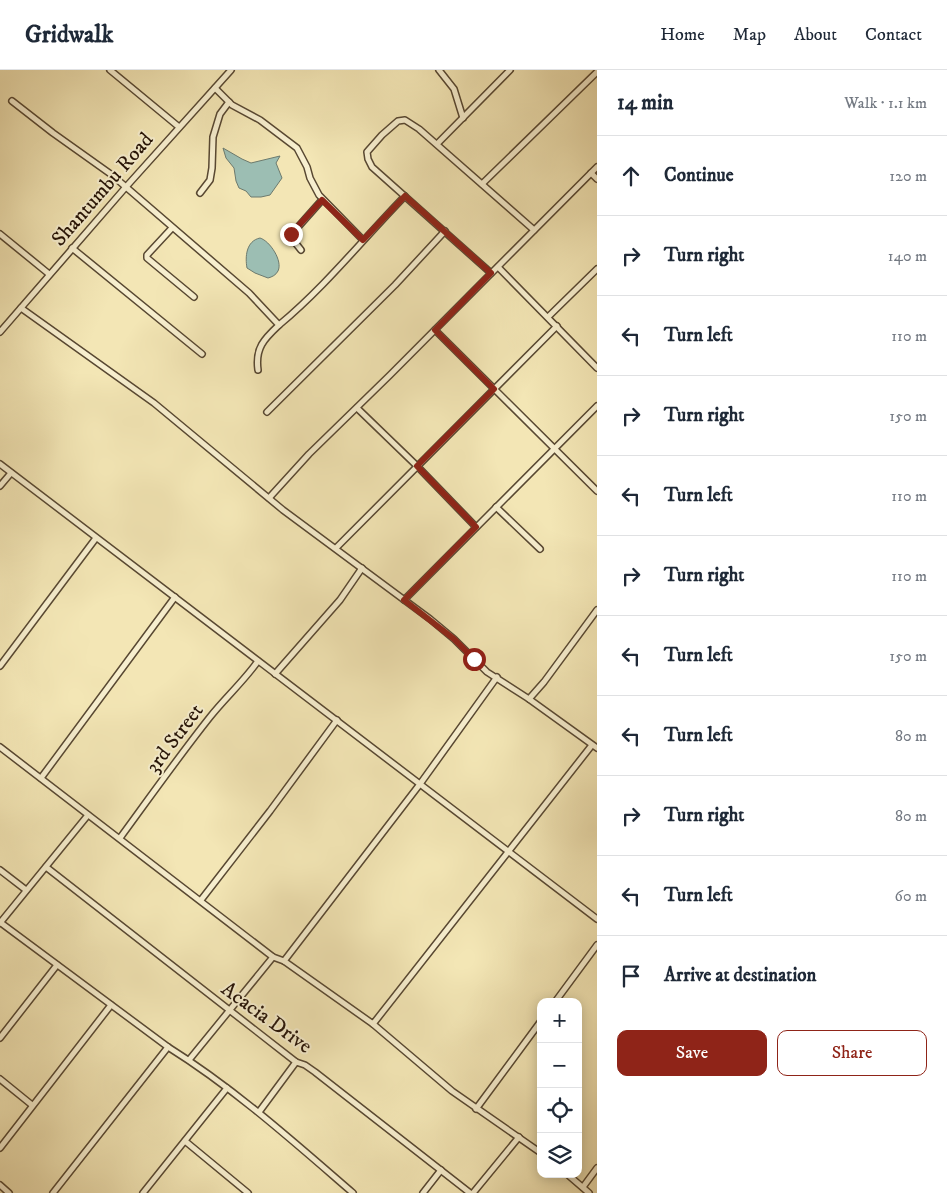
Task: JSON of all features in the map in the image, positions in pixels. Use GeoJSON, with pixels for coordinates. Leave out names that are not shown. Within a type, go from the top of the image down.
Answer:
{"type":"FeatureCollection","features":[{"type":"Feature","properties":{"kind":"street"},"geometry":{"type":"LineString","coordinates":[[110,70],[179,127]]}},
{"type":"Feature","properties":{"kind":"street","name":"Shantumbu Road"},"geometry":{"type":"LineString","coordinates":[[0,332],[72,248],[231,70]]}},
{"type":"Feature","properties":{"kind":"street"},"geometry":{"type":"LineString","coordinates":[[438,70],[454,89],[463,118]]}},
{"type":"Feature","properties":{"kind":"street"},"geometry":{"type":"LineString","coordinates":[[438,144],[510,70]]}},
{"type":"Feature","properties":{"kind":"street"},"geometry":{"type":"LineString","coordinates":[[482,184],[597,72]]}},
{"type":"Feature","properties":{"kind":"street"},"geometry":{"type":"LineString","coordinates":[[215,88],[228,102],[260,120],[296,148],[307,167],[313,186],[322,200],[363,240]]}},
{"type":"Feature","properties":{"kind":"street"},"geometry":{"type":"LineString","coordinates":[[12,101],[112,175],[249,293],[279,325]]}},
{"type":"Feature","properties":{"kind":"street"},"geometry":{"type":"LineString","coordinates":[[200,193],[210,180],[213,138],[220,114],[228,102]]}},
{"type":"Feature","properties":{"kind":"street"},"geometry":{"type":"LineString","coordinates":[[491,273],[372,167],[367,152],[393,125],[402,120],[408,122],[438,144],[534,230]]}},
{"type":"Feature","properties":{"kind":"street"},"geometry":{"type":"LineString","coordinates":[[269,498],[309,454],[597,166]]}},
{"type":"Feature","properties":{"kind":"street"},"geometry":{"type":"LineString","coordinates":[[591,173],[597,179]]}},
{"type":"Feature","properties":{"kind":"street"},"geometry":{"type":"LineString","coordinates":[[258,370],[257,351],[270,333],[333,275],[405,196]]}},
{"type":"Feature","properties":{"kind":"street"},"geometry":{"type":"LineString","coordinates":[[301,250],[290,236],[322,200]]}},
{"type":"Feature","properties":{"kind":"street"},"geometry":{"type":"LineString","coordinates":[[172,228],[149,252],[147,258],[194,297]]}},
{"type":"Feature","properties":{"kind":"street"},"geometry":{"type":"LineString","coordinates":[[267,412],[395,285],[445,231]]}},
{"type":"Feature","properties":{"kind":"street"},"geometry":{"type":"LineString","coordinates":[[0,234],[50,274]]}},
{"type":"Feature","properties":{"kind":"street"},"geometry":{"type":"LineString","coordinates":[[72,248],[202,354]]}},
{"type":"Feature","properties":{"kind":"street"},"geometry":{"type":"LineString","coordinates":[[498,267],[597,368]]}},
{"type":"Feature","properties":{"kind":"street"},"geometry":{"type":"LineString","coordinates":[[548,317],[597,269]]}},
{"type":"Feature","properties":{"kind":"street"},"geometry":{"type":"LineString","coordinates":[[21,308],[154,404],[269,498],[454,639],[487,672],[529,699],[597,748]]}},
{"type":"Feature","properties":{"kind":"street"},"geometry":{"type":"LineString","coordinates":[[336,548],[557,326]]}},
{"type":"Feature","properties":{"kind":"street"},"geometry":{"type":"LineString","coordinates":[[435,330],[556,448],[597,491]]}},
{"type":"Feature","properties":{"kind":"street"},"geometry":{"type":"LineString","coordinates":[[404,600],[597,406]]}},
{"type":"Feature","properties":{"kind":"street"},"geometry":{"type":"LineString","coordinates":[[357,408],[476,527]]}},
{"type":"Feature","properties":{"kind":"street"},"geometry":{"type":"LineString","coordinates":[[0,464],[597,919]]}},
{"type":"Feature","properties":{"kind":"street"},"geometry":{"type":"LineString","coordinates":[[0,486],[11,473]]}},
{"type":"Feature","properties":{"kind":"street"},"geometry":{"type":"LineString","coordinates":[[496,507],[540,549]]}},
{"type":"Feature","properties":{"kind":"street"},"geometry":{"type":"LineString","coordinates":[[0,666],[96,538]]}},
{"type":"Feature","properties":{"kind":"street"},"geometry":{"type":"LineString","coordinates":[[275,674],[340,600],[362,568]]}},
{"type":"Feature","properties":{"kind":"street"},"geometry":{"type":"LineString","coordinates":[[41,778],[175,597]]}},
{"type":"Feature","properties":{"kind":"street"},"geometry":{"type":"LineString","coordinates":[[529,699],[544,682],[597,610]]}},
{"type":"Feature","properties":{"kind":"street","name":"3rd Street"},"geometry":{"type":"LineString","coordinates":[[120,838],[185,748],[218,706],[248,676],[258,661]]}},
{"type":"Feature","properties":{"kind":"street"},"geometry":{"type":"LineString","coordinates":[[284,961],[420,784],[497,677]]}},
{"type":"Feature","properties":{"kind":"street"},"geometry":{"type":"LineString","coordinates":[[201,900],[231,864],[337,720]]}},
{"type":"Feature","properties":{"kind":"street"},"geometry":{"type":"LineString","coordinates":[[374,1024],[592,745]]}},
{"type":"Feature","properties":{"kind":"street"},"geometry":{"type":"LineString","coordinates":[[0,747],[273,957],[284,961],[374,1024],[452,1092],[537,1150]]}},
{"type":"Feature","properties":{"kind":"street"},"geometry":{"type":"LineString","coordinates":[[88,815],[0,923],[259,1112],[353,1193]]}},
{"type":"Feature","properties":{"kind":"street","name":"Acacia Drive"},"geometry":{"type":"LineString","coordinates":[[46,867],[229,1011],[296,1062],[305,1065],[315,1072],[472,1193]]}},
{"type":"Feature","properties":{"kind":"street"},"geometry":{"type":"LineString","coordinates":[[0,870],[26,890]]}},
{"type":"Feature","properties":{"kind":"street"},"geometry":{"type":"LineString","coordinates":[[558,998],[597,945]]}},
{"type":"Feature","properties":{"kind":"street"},"geometry":{"type":"LineString","coordinates":[[189,1060],[273,957]]}},
{"type":"Feature","properties":{"kind":"street"},"geometry":{"type":"LineString","coordinates":[[0,1038],[57,965]]}},
{"type":"Feature","properties":{"kind":"street"},"geometry":{"type":"LineString","coordinates":[[0,1148],[111,1005]]}},
{"type":"Feature","properties":{"kind":"street"},"geometry":{"type":"LineString","coordinates":[[476,1109],[537,1026]]}},
{"type":"Feature","properties":{"kind":"street"},"geometry":{"type":"LineString","coordinates":[[53,1193],[168,1047]]}},
{"type":"Feature","properties":{"kind":"street"},"geometry":{"type":"LineString","coordinates":[[259,1112],[296,1062]]}},
{"type":"Feature","properties":{"kind":"street"},"geometry":{"type":"LineString","coordinates":[[0,1079],[32,1105]]}},
{"type":"Feature","properties":{"kind":"street"},"geometry":{"type":"LineString","coordinates":[[143,1193],[227,1088]]}},
{"type":"Feature","properties":{"kind":"street"},"geometry":{"type":"LineString","coordinates":[[472,1193],[519,1136]]}},
{"type":"Feature","properties":{"kind":"street"},"geometry":{"type":"LineString","coordinates":[[185,1141],[248,1193]]}},
{"type":"Feature","properties":{"kind":"street"},"geometry":{"type":"LineString","coordinates":[[583,1187],[597,1168]]}},
{"type":"Feature","properties":{"kind":"street"},"geometry":{"type":"LineString","coordinates":[[423,1193],[441,1170]]}},
{"type":"Feature","properties":{"kind":"street"},"geometry":{"type":"LineString","coordinates":[[572,1178],[589,1193]]}},
{"type":"Feature","properties":{"kind":"street"},"geometry":{"type":"LineString","coordinates":[[0,1185],[9,1193]]}},
{"type":"Feature","properties":{"kind":"water"},"geometry":{"type":"Polygon","coordinates":[[[223,148],[251,163],[280,156],[276,163],[282,178],[270,195],[251,197],[246,191],[239,188],[234,168],[226,158],[223,148]]]}},
{"type":"Feature","properties":{"kind":"water"},"geometry":{"type":"Polygon","coordinates":[[[260,238],[268,243],[275,252],[279,262],[277,272],[274,276],[268,278],[247,268],[246,259],[249,246],[260,238]]]}},
{"type":"Feature","properties":{"kind":"route"},"geometry":{"type":"LineString","coordinates":[[291,234],[322,200],[363,240],[405,196],[491,273],[435,330],[494,389],[417,466],[476,527],[404,600],[454,639],[474,659]]}}]}
